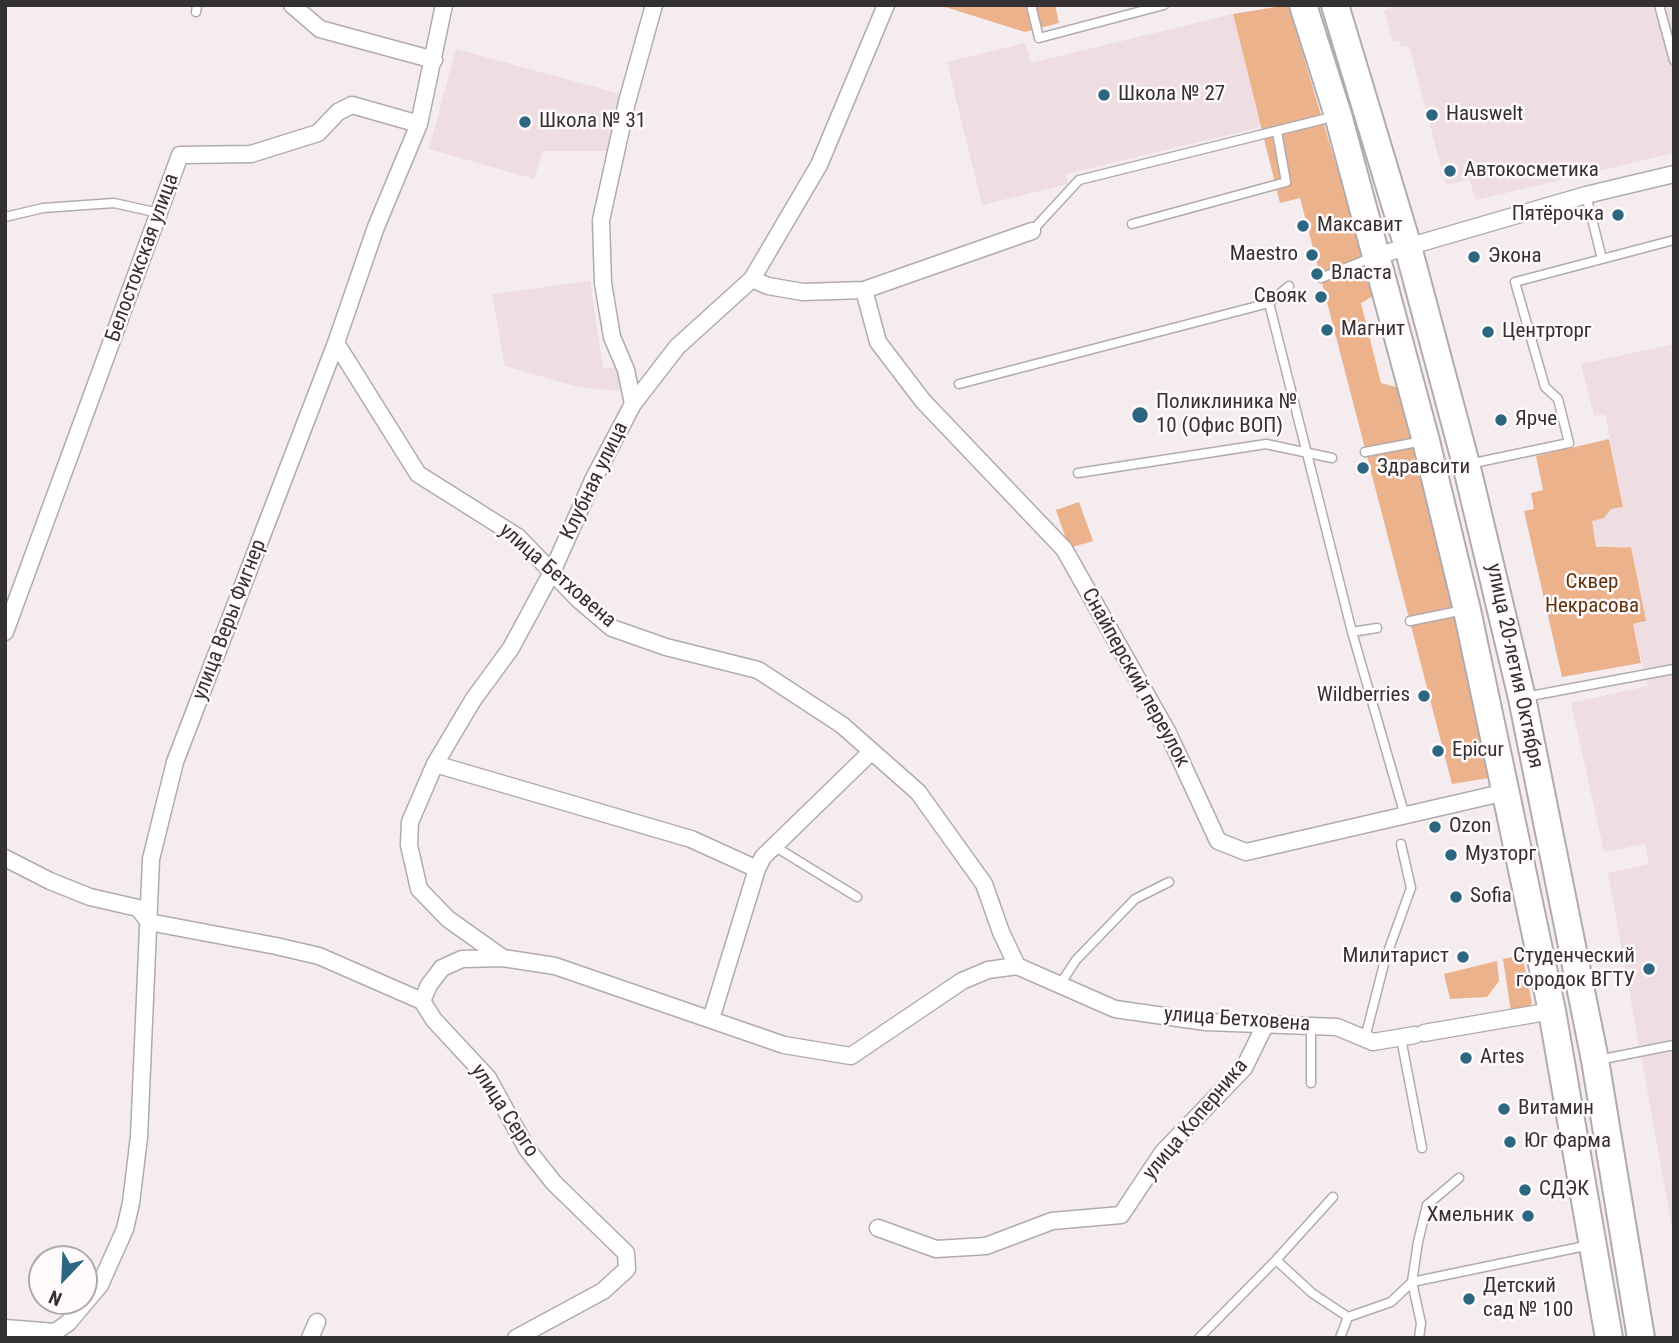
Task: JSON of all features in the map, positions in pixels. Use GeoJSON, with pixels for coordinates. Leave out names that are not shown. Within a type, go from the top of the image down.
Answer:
{"type":"FeatureCollection","features":[{"type":"Feature","properties":{"kind":"main road","name":"улица 20-летия Октября"},"geometry":{"type":"LineString","coordinates":[[1303,5],[1338,115],[1426,441],[1467,610],[1552,1011],[1609,1338]]}},
{"type":"Feature","properties":{"kind":"main road","name":"улица 20-летия Октября"},"geometry":{"type":"LineString","coordinates":[[1335,5],[1408,247],[1466,464],[1522,698],[1595,1060],[1641,1338]]}},
{"type":"Feature","properties":{"kind":"street"},"geometry":{"type":"LineString","coordinates":[[292,5],[320,29],[434,60]]}},
{"type":"Feature","properties":{"kind":"street","name":"улица Веры Фигнер"},"geometry":{"type":"LineString","coordinates":[[5,1328],[55,1332],[68,1323],[100,1284],[125,1229],[139,1137],[151,859],[175,762],[336,343],[376,227],[419,124],[444,5]]}},
{"type":"Feature","properties":{"kind":"street","name":"Клубная улица"},"geometry":{"type":"LineString","coordinates":[[503,958],[448,919],[419,889],[409,845],[410,822],[435,764],[474,700],[511,648],[552,572],[594,478],[633,404],[626,370],[612,337],[603,283],[601,220],[626,102],[654,5]]}},
{"type":"Feature","properties":{"kind":"street"},"geometry":{"type":"LineString","coordinates":[[633,404],[677,347],[752,279],[819,165],[886,5]]}},
{"type":"Feature","properties":{"kind":"street","name":"Белостокская улица"},"geometry":{"type":"LineString","coordinates":[[5,632],[180,155],[251,154],[318,133],[338,113],[352,105],[419,124]]}},
{"type":"Feature","properties":{"kind":"street"},"geometry":{"type":"LineString","coordinates":[[1376,256],[1586,195],[1674,174]]}},
{"type":"Feature","properties":{"kind":"street"},"geometry":{"type":"LineString","coordinates":[[752,279],[768,286],[803,292],[864,289],[1032,231]]}},
{"type":"Feature","properties":{"kind":"street","name":"Снайперский переулок"},"geometry":{"type":"LineString","coordinates":[[864,289],[878,342],[923,401],[1064,549],[1168,733],[1218,841],[1246,852],[1506,792]]}},
{"type":"Feature","properties":{"kind":"street","name":"улица Бетховена"},"geometry":{"type":"LineString","coordinates":[[336,343],[418,474],[518,537],[579,600],[612,628],[666,648],[758,670],[842,725],[918,792],[984,884],[1001,932],[1017,966],[1115,1009],[1206,1022],[1337,1027],[1373,1042],[1552,1011]]}},
{"type":"Feature","properties":{"kind":"street"},"geometry":{"type":"LineString","coordinates":[[711,1019],[763,857],[872,751]]}},
{"type":"Feature","properties":{"kind":"street"},"geometry":{"type":"LineString","coordinates":[[435,764],[691,839],[757,869]]}},
{"type":"Feature","properties":{"kind":"street"},"geometry":{"type":"LineString","coordinates":[[5,858],[50,881],[90,897],[138,908],[149,922],[276,946],[319,957],[422,1001],[429,985],[443,968],[462,959],[503,958],[555,966],[784,1045],[851,1056],[962,981],[989,970],[1017,966]]}},
{"type":"Feature","properties":{"kind":"street","name":"улица Серго"},"geometry":{"type":"LineString","coordinates":[[422,1001],[434,1020],[488,1078],[527,1149],[626,1253],[627,1269],[603,1291],[516,1338]]}},
{"type":"Feature","properties":{"kind":"street","name":"улица Коперника"},"geometry":{"type":"LineString","coordinates":[[878,1228],[936,1249],[986,1246],[1052,1221],[1121,1215],[1163,1152],[1244,1068],[1266,1023]]}},
{"type":"Feature","properties":{"kind":"street"},"geometry":{"type":"LineString","coordinates":[[310,1338],[317,1322]]}},
{"type":"Feature","properties":{"kind":"lane"},"geometry":{"type":"LineString","coordinates":[[1031,5],[1039,38],[1164,5]]}},
{"type":"Feature","properties":{"kind":"lane"},"geometry":{"type":"LineString","coordinates":[[1659,5],[1674,60]]}},
{"type":"Feature","properties":{"kind":"lane"},"geometry":{"type":"LineString","coordinates":[[1032,231],[1079,180],[1338,115]]}},
{"type":"Feature","properties":{"kind":"lane"},"geometry":{"type":"LineString","coordinates":[[1132,224],[1286,182],[1278,132]]}},
{"type":"Feature","properties":{"kind":"lane"},"geometry":{"type":"LineString","coordinates":[[1586,195],[1602,259]]}},
{"type":"Feature","properties":{"kind":"lane"},"geometry":{"type":"LineString","coordinates":[[5,217],[43,208],[114,203],[159,213]]}},
{"type":"Feature","properties":{"kind":"lane"},"geometry":{"type":"LineString","coordinates":[[1466,464],[1569,443],[1558,399],[1545,387],[1515,282],[1674,240]]}},
{"type":"Feature","properties":{"kind":"lane"},"geometry":{"type":"LineString","coordinates":[[1321,278],[1376,256]]}},
{"type":"Feature","properties":{"kind":"lane"},"geometry":{"type":"LineString","coordinates":[[959,384],[1269,303],[1289,286]]}},
{"type":"Feature","properties":{"kind":"lane"},"geometry":{"type":"LineString","coordinates":[[1269,303],[1352,632],[1405,816]]}},
{"type":"Feature","properties":{"kind":"lane"},"geometry":{"type":"LineString","coordinates":[[1366,453],[1426,441]]}},
{"type":"Feature","properties":{"kind":"lane"},"geometry":{"type":"LineString","coordinates":[[1078,473],[1266,444],[1332,458]]}},
{"type":"Feature","properties":{"kind":"lane"},"geometry":{"type":"LineString","coordinates":[[1410,621],[1467,610]]}},
{"type":"Feature","properties":{"kind":"lane"},"geometry":{"type":"LineString","coordinates":[[1352,632],[1377,628]]}},
{"type":"Feature","properties":{"kind":"lane"},"geometry":{"type":"LineString","coordinates":[[1522,698],[1674,669]]}},
{"type":"Feature","properties":{"kind":"lane"},"geometry":{"type":"LineString","coordinates":[[1365,1038],[1385,960],[1411,888],[1401,844]]}},
{"type":"Feature","properties":{"kind":"lane"},"geometry":{"type":"LineString","coordinates":[[774,846],[857,897]]}},
{"type":"Feature","properties":{"kind":"lane"},"geometry":{"type":"LineString","coordinates":[[1059,986],[1076,960],[1135,899],[1169,882]]}},
{"type":"Feature","properties":{"kind":"lane"},"geometry":{"type":"LineString","coordinates":[[1311,1026],[1311,1083]]}},
{"type":"Feature","properties":{"kind":"lane"},"geometry":{"type":"LineString","coordinates":[[1413,1035],[1422,1148]]}},
{"type":"Feature","properties":{"kind":"lane"},"geometry":{"type":"LineString","coordinates":[[1595,1060],[1674,1045]]}},
{"type":"Feature","properties":{"kind":"lane"},"geometry":{"type":"LineString","coordinates":[[1419,1338],[1421,1323],[1412,1282],[1427,1205],[1460,1178]]}},
{"type":"Feature","properties":{"kind":"lane"},"geometry":{"type":"LineString","coordinates":[[1199,1338],[1333,1197]]}},
{"type":"Feature","properties":{"kind":"lane"},"geometry":{"type":"LineString","coordinates":[[1339,1338],[1349,1317],[1391,1302],[1412,1282],[1593,1245]]}},
{"type":"Feature","properties":{"kind":"lane"},"geometry":{"type":"LineString","coordinates":[[1276,1260],[1312,1293],[1349,1317]]}},
{"type":"Feature","properties":{"kind":"shaded area"},"geometry":{"type":"Polygon","coordinates":[[[1391,5],[1674,5],[1674,153],[1476,200],[1469,179],[1446,185],[1409,46],[1401,47],[1399,40],[1393,42],[1384,10],[1391,8],[1391,5]]]}},
{"type":"Feature","properties":{"kind":"shaded area","name":"Школа № 27"},"geometry":{"type":"Polygon","coordinates":[[[1233,14],[1261,127],[1066,174],[1068,184],[982,205],[947,62],[1025,43],[1031,63],[1233,14]]]}},
{"type":"Feature","properties":{"kind":"shaded area","name":"Школа № 31"},"geometry":{"type":"Polygon","coordinates":[[[456,49],[621,94],[608,151],[543,151],[534,179],[429,149],[456,49]]]}},
{"type":"Feature","properties":{"kind":"shaded area"},"geometry":{"type":"Polygon","coordinates":[[[590,281],[603,368],[621,368],[620,391],[578,387],[505,366],[492,294],[590,281]]]}},
{"type":"Feature","properties":{"kind":"shaded area"},"geometry":{"type":"Polygon","coordinates":[[[1674,344],[1674,1239],[1608,873],[1649,864],[1645,844],[1604,852],[1571,703],[1648,686],[1633,624],[1645,622],[1631,547],[1596,547],[1592,520],[1611,509],[1623,507],[1605,414],[1594,416],[1581,364],[1674,344]]]}},
{"type":"Feature","properties":{"kind":"green space"},"geometry":{"type":"Polygon","coordinates":[[[939,5],[1055,5],[1059,23],[1025,32],[939,5]]]}},
{"type":"Feature","properties":{"kind":"green space"},"geometry":{"type":"Polygon","coordinates":[[[1288,5],[1375,295],[1361,303],[1381,383],[1396,387],[1405,400],[1495,777],[1452,784],[1300,198],[1280,203],[1233,14],[1288,5]]]}},
{"type":"Feature","properties":{"kind":"green space","name":"Сквер Некрасова"},"geometry":{"type":"Polygon","coordinates":[[[1609,439],[1623,507],[1611,509],[1604,518],[1592,521],[1596,547],[1631,547],[1646,621],[1633,624],[1641,663],[1562,677],[1524,511],[1534,509],[1531,493],[1543,490],[1536,456],[1609,439]]]}},
{"type":"Feature","properties":{"kind":"green space"},"geometry":{"type":"Polygon","coordinates":[[[1079,502],[1093,541],[1069,548],[1056,510],[1079,502]]]}},
{"type":"Feature","properties":{"kind":"green space"},"geometry":{"type":"Polygon","coordinates":[[[1522,955],[1532,1002],[1530,1007],[1511,1012],[1503,959],[1522,955]]]}},
{"type":"Feature","properties":{"kind":"green space"},"geometry":{"type":"Polygon","coordinates":[[[1497,961],[1499,981],[1487,997],[1450,999],[1444,974],[1497,961]]]}},
{"type":"Feature","properties":{"kind":"place","name":"Школа № 27"},"geometry":{"type":"Point","coordinates":[1104,95]}},
{"type":"Feature","properties":{"kind":"place","name":"Hauswelt"},"geometry":{"type":"Point","coordinates":[1432,115]}},
{"type":"Feature","properties":{"kind":"place","name":"Школа № 31"},"geometry":{"type":"Point","coordinates":[525,122]}},
{"type":"Feature","properties":{"kind":"place","name":"Автокосметика"},"geometry":{"type":"Point","coordinates":[1450,171]}},
{"type":"Feature","properties":{"kind":"place","name":"Пятёрочка"},"geometry":{"type":"Point","coordinates":[1618,215]}},
{"type":"Feature","properties":{"kind":"place","name":"Максавит"},"geometry":{"type":"Point","coordinates":[1303,226]}},
{"type":"Feature","properties":{"kind":"place","name":"Maestro"},"geometry":{"type":"Point","coordinates":[1312,255]}},
{"type":"Feature","properties":{"kind":"place","name":"Экона"},"geometry":{"type":"Point","coordinates":[1474,257]}},
{"type":"Feature","properties":{"kind":"place","name":"Власта"},"geometry":{"type":"Point","coordinates":[1317,274]}},
{"type":"Feature","properties":{"kind":"place","name":"Свояк"},"geometry":{"type":"Point","coordinates":[1321,297]}},
{"type":"Feature","properties":{"kind":"place","name":"Магнит"},"geometry":{"type":"Point","coordinates":[1327,330]}},
{"type":"Feature","properties":{"kind":"place","name":"Центрторг"},"geometry":{"type":"Point","coordinates":[1488,332]}},
{"type":"Feature","properties":{"kind":"place","name":"Поликлиника № 10 (Офис ВОП)"},"geometry":{"type":"Point","coordinates":[1140,415]}},
{"type":"Feature","properties":{"kind":"place","name":"Ярче"},"geometry":{"type":"Point","coordinates":[1501,420]}},
{"type":"Feature","properties":{"kind":"place","name":"Здравсити"},"geometry":{"type":"Point","coordinates":[1363,468]}},
{"type":"Feature","properties":{"kind":"place","name":"Wildberries"},"geometry":{"type":"Point","coordinates":[1424,696]}},
{"type":"Feature","properties":{"kind":"place","name":"Epicur"},"geometry":{"type":"Point","coordinates":[1438,751]}},
{"type":"Feature","properties":{"kind":"place","name":"Ozon"},"geometry":{"type":"Point","coordinates":[1435,827]}},
{"type":"Feature","properties":{"kind":"place","name":"Музторг"},"geometry":{"type":"Point","coordinates":[1451,855]}},
{"type":"Feature","properties":{"kind":"place","name":"Sofia"},"geometry":{"type":"Point","coordinates":[1456,897]}},
{"type":"Feature","properties":{"kind":"place","name":"Милитарист"},"geometry":{"type":"Point","coordinates":[1463,957]}},
{"type":"Feature","properties":{"kind":"place","name":"Студенческий городок ВГТУ"},"geometry":{"type":"Point","coordinates":[1649,969]}},
{"type":"Feature","properties":{"kind":"place","name":"Artes"},"geometry":{"type":"Point","coordinates":[1466,1058]}},
{"type":"Feature","properties":{"kind":"place","name":"Витамин"},"geometry":{"type":"Point","coordinates":[1504,1109]}},
{"type":"Feature","properties":{"kind":"place","name":"Юг Фарма"},"geometry":{"type":"Point","coordinates":[1510,1142]}},
{"type":"Feature","properties":{"kind":"place","name":"СДЭК"},"geometry":{"type":"Point","coordinates":[1525,1190]}},
{"type":"Feature","properties":{"kind":"place","name":"Хмельник"},"geometry":{"type":"Point","coordinates":[1528,1216]}},
{"type":"Feature","properties":{"kind":"place","name":"Детский сад № 100"},"geometry":{"type":"Point","coordinates":[1469,1299]}}]}
